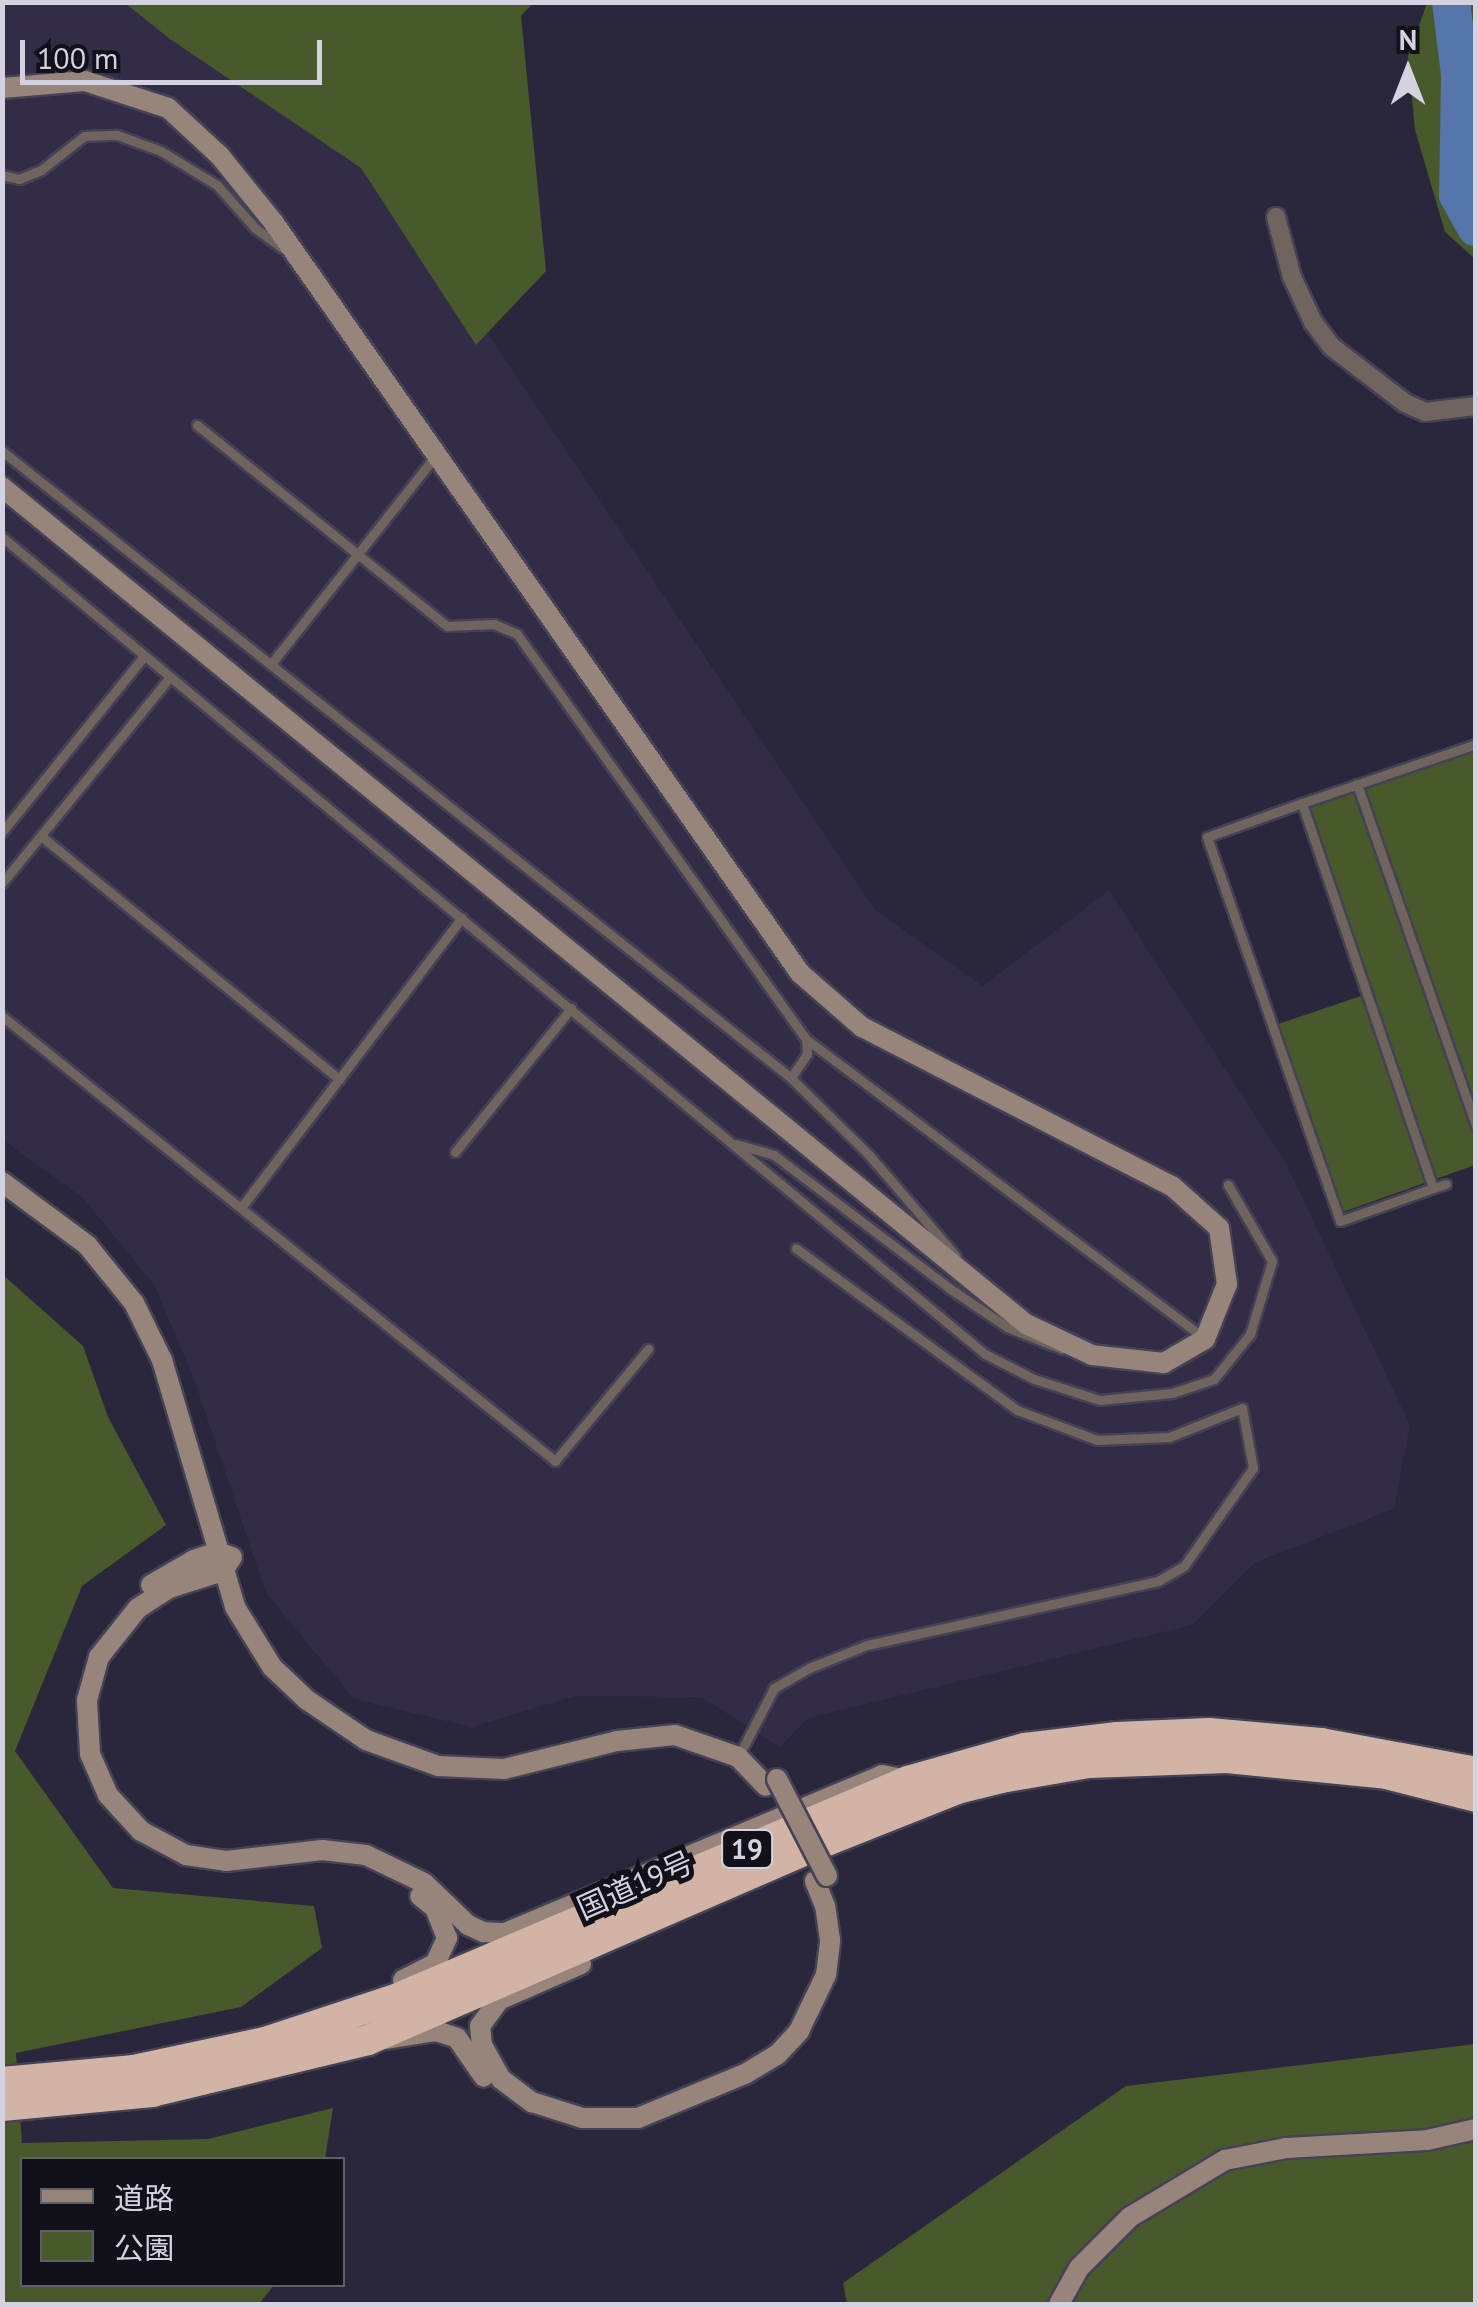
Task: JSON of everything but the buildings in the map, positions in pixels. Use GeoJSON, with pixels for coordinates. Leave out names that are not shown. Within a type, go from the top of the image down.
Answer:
{"type":"FeatureCollection","features":[{"type":"Feature","properties":{"kind":"highway","name":"国道19号"},"geometry":{"type":"LineString","coordinates":[[2,2106],[38,2090],[265,2042],[393,2000],[908,1780],[1026,1748],[1117,1737],[1209,1733],[1321,1743],[1476,1772]]}},
{"type":"Feature","properties":{"kind":"highway","name":"国道19号"},"geometry":{"type":"LineString","coordinates":[[2,2082],[38,2090],[152,2092],[368,2040],[957,1789],[1088,1764],[1227,1758],[1386,1774],[1476,1797]]}},
{"type":"Feature","properties":{"kind":"street"},"geometry":{"type":"LineString","coordinates":[[2,88],[85,81],[168,108],[220,156],[302,263],[800,973],[862,1027],[1172,1186],[1219,1228],[1227,1284],[1205,1339],[1164,1363],[1092,1356],[1026,1324],[2,487]]}},
{"type":"Feature","properties":{"kind":"street"},"geometry":{"type":"LineString","coordinates":[[1276,217],[1292,277],[1312,322],[1332,346],[1405,403],[1426,412],[1476,406]]}},
{"type":"Feature","properties":{"kind":"street"},"geometry":{"type":"LineString","coordinates":[[2,1182],[87,1246],[134,1304],[162,1360],[198,1474],[206,1480],[235,1606],[272,1666],[306,1700],[366,1740],[417,1762],[504,1769],[648,1736],[705,1742],[740,1753],[772,1782],[838,1914],[840,1957],[821,2019],[792,2056],[665,2121],[614,2132],[557,2125],[510,2103],[484,2077],[457,2038],[436,2031],[368,2040]]}},
{"type":"Feature","properties":{"kind":"street"},"geometry":{"type":"LineString","coordinates":[[224,1560],[138,1608],[100,1657],[87,1700],[90,1754],[108,1795],[141,1832],[186,1855],[226,1861],[322,1850],[366,1855],[424,1883],[468,1925],[483,1932],[506,1933],[882,1775],[908,1780]]}},
{"type":"Feature","properties":{"kind":"street"},"geometry":{"type":"LineString","coordinates":[[224,1560],[131,1598],[90,1651],[75,1698],[75,1736],[96,1799],[133,1840],[182,1865],[226,1872],[323,1863],[379,1871],[435,1908],[446,1938],[435,1964],[420,1973],[271,2026],[265,2042]]}},
{"type":"Feature","properties":{"kind":"street"},"geometry":{"type":"LineString","coordinates":[[703,1894],[692,1906],[656,1927],[499,2000],[487,2011],[480,2026],[482,2046],[501,2079],[519,2095],[556,2113],[610,2121],[638,2118],[745,2074],[776,2055],[814,2009],[826,1975],[830,1940],[821,1879]]}},
{"type":"Feature","properties":{"kind":"street"},"geometry":{"type":"LineString","coordinates":[[1059,2304],[1079,2268],[1101,2242],[1130,2218],[1226,2160],[1286,2148],[1426,2140],[1476,2129]]}},
{"type":"Feature","properties":{"kind":"lane"},"geometry":{"type":"LineString","coordinates":[[2,175],[18,178],[42,170],[84,136],[117,135],[161,152],[217,185],[255,228],[302,263]]}},
{"type":"Feature","properties":{"kind":"lane"},"geometry":{"type":"LineString","coordinates":[[197,425],[448,626],[494,624],[517,634],[806,1039],[1205,1339]]}},
{"type":"Feature","properties":{"kind":"lane"},"geometry":{"type":"LineString","coordinates":[[2,451],[790,1078],[869,1155],[987,1292]]}},
{"type":"Feature","properties":{"kind":"lane"},"geometry":{"type":"LineString","coordinates":[[271,664],[437,454]]}},
{"type":"Feature","properties":{"kind":"lane"},"geometry":{"type":"LineString","coordinates":[[2,538],[984,1354],[1034,1378],[1100,1400],[1172,1392],[1214,1378],[1250,1334],[1272,1261],[1228,1186]]}},
{"type":"Feature","properties":{"kind":"lane"},"geometry":{"type":"LineString","coordinates":[[2,832],[144,656]]}},
{"type":"Feature","properties":{"kind":"lane"},"geometry":{"type":"LineString","coordinates":[[2,884],[170,677]]}},
{"type":"Feature","properties":{"kind":"lane"},"geometry":{"type":"LineString","coordinates":[[1446,1184],[1340,1221],[1207,837],[1476,744]]}},
{"type":"Feature","properties":{"kind":"lane"},"geometry":{"type":"LineString","coordinates":[[1357,784],[1476,1126]]}},
{"type":"Feature","properties":{"kind":"lane"},"geometry":{"type":"LineString","coordinates":[[1302,803],[1434,1188]]}},
{"type":"Feature","properties":{"kind":"lane"},"geometry":{"type":"LineString","coordinates":[[41,836],[340,1080]]}},
{"type":"Feature","properties":{"kind":"lane"},"geometry":{"type":"LineString","coordinates":[[242,1205],[462,918]]}},
{"type":"Feature","properties":{"kind":"lane"},"geometry":{"type":"LineString","coordinates":[[455,1152],[571,1008]]}},
{"type":"Feature","properties":{"kind":"lane"},"geometry":{"type":"LineString","coordinates":[[2,1016],[242,1205],[555,1461],[648,1349]]}},
{"type":"Feature","properties":{"kind":"lane"},"geometry":{"type":"LineString","coordinates":[[790,1078],[807,1054],[806,1039]]}},
{"type":"Feature","properties":{"kind":"lane"},"geometry":{"type":"LineString","coordinates":[[733,1144],[774,1155],[890,1247],[1007,1326],[1046,1346],[1092,1356]]}},
{"type":"Feature","properties":{"kind":"lane"},"geometry":{"type":"LineString","coordinates":[[740,1753],[774,1688],[809,1668],[867,1646],[1158,1581],[1184,1566],[1253,1468],[1242,1408],[1170,1437],[1097,1440],[1017,1410],[796,1248]]}},
{"type":"Feature","properties":{"kind":"shaded area"},"geometry":{"type":"Polygon","coordinates":[[[3,3],[142,3],[365,151],[875,910],[983,986],[1109,890],[1286,1163],[1410,1425],[1394,1509],[1254,1563],[1192,1625],[808,1718],[780,1747],[701,1697],[575,1696],[472,1727],[354,1699],[266,1593],[195,1382],[155,1286],[83,1198],[3,1140],[3,3]]]}},
{"type":"Feature","properties":{"kind":"green space"},"geometry":{"type":"Polygon","coordinates":[[[125,3],[533,3],[521,16],[546,271],[476,345],[361,168],[170,39],[125,3]]]}},
{"type":"Feature","properties":{"kind":"green space"},"geometry":{"type":"Polygon","coordinates":[[[1427,3],[1475,3],[1475,259],[1445,232],[1415,130],[1408,56],[1427,3]]]}},
{"type":"Feature","properties":{"kind":"green space"},"geometry":{"type":"Polygon","coordinates":[[[1475,752],[1475,1165],[1343,1212],[1278,1024],[1373,992],[1310,807],[1475,752]]]}},
{"type":"Feature","properties":{"kind":"green space"},"geometry":{"type":"Polygon","coordinates":[[[2,1274],[83,1346],[108,1417],[166,1525],[82,1586],[15,1751],[113,1888],[314,1906],[322,1948],[241,2007],[16,2053],[22,2143],[208,2139],[333,2108],[325,2157],[20,2157],[20,2287],[272,2287],[259,2304],[3,2304],[2,1274]]]}},
{"type":"Feature","properties":{"kind":"green space"},"geometry":{"type":"Polygon","coordinates":[[[1475,2044],[1475,2304],[847,2304],[843,2283],[1126,2086],[1475,2044]]]}},
{"type":"Feature","properties":{"kind":"waterway"},"geometry":{"type":"LineString","coordinates":[[1451,2],[1460,74],[1458,195],[1476,227]]}}]}
